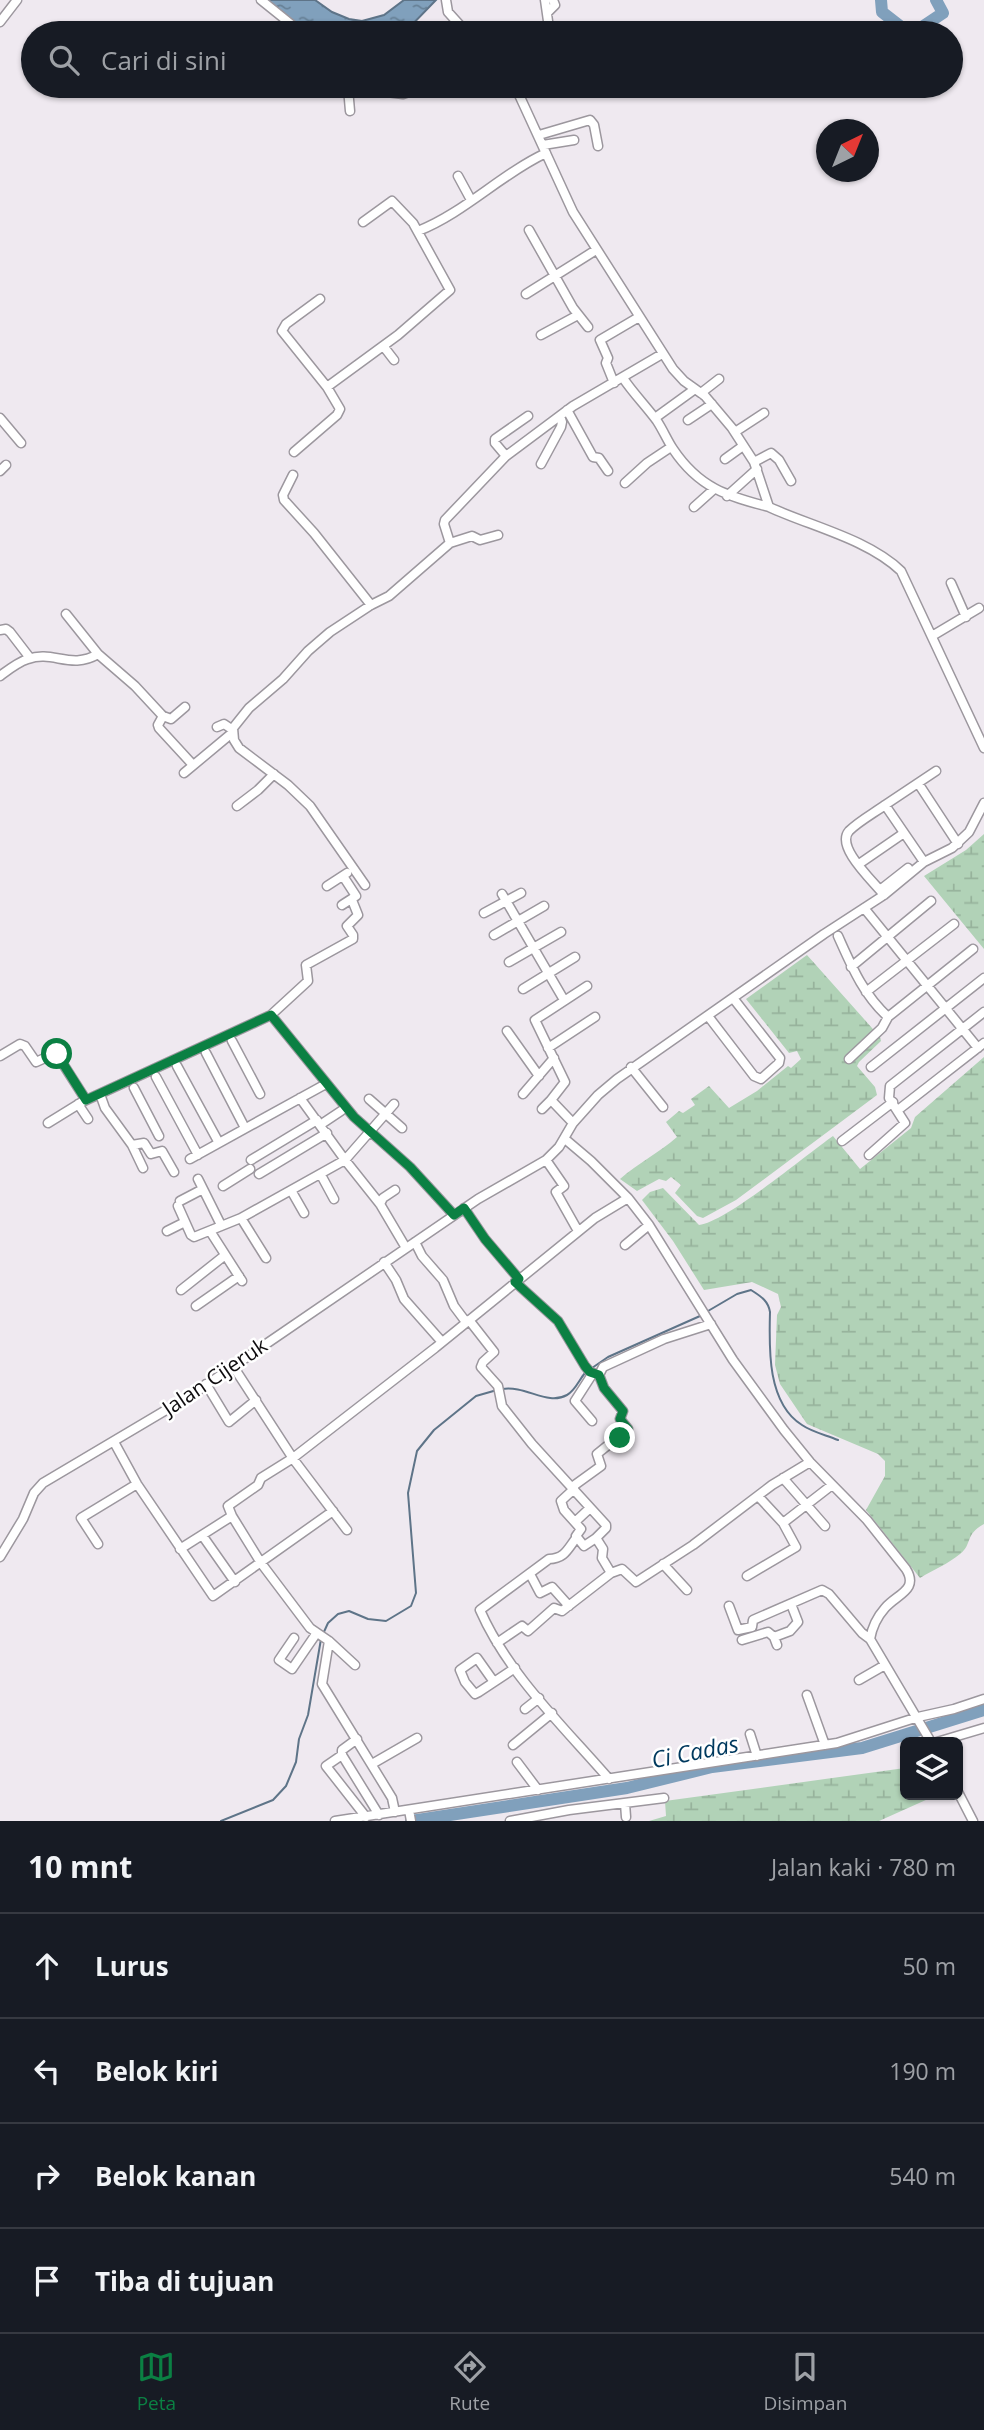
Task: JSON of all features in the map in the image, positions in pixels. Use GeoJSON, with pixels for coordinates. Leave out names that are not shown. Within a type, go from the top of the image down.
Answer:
{"type":"FeatureCollection","features":[{"type":"Feature","properties":{"kind":"street"},"geometry":{"type":"LineString","coordinates":[[0,22],[17,0]]}},
{"type":"Feature","properties":{"kind":"street"},"geometry":{"type":"LineString","coordinates":[[261,0],[287,21]]}},
{"type":"Feature","properties":{"kind":"street"},"geometry":{"type":"LineString","coordinates":[[446,0],[448,12],[456,21]]}},
{"type":"Feature","properties":{"kind":"street"},"geometry":{"type":"LineString","coordinates":[[545,0],[549,21]]}},
{"type":"Feature","properties":{"kind":"street"},"geometry":{"type":"LineString","coordinates":[[548,12],[555,5],[553,0]]}},
{"type":"Feature","properties":{"kind":"street"},"geometry":{"type":"LineString","coordinates":[[349,98],[350,111]]}},
{"type":"Feature","properties":{"kind":"street"},"geometry":{"type":"LineString","coordinates":[[521,98],[569,204],[662,354],[673,369],[712,404],[735,432],[755,466],[769,507]]}},
{"type":"Feature","properties":{"kind":"street"},"geometry":{"type":"LineString","coordinates":[[539,135],[590,120],[594,125],[598,146]]}},
{"type":"Feature","properties":{"kind":"street"},"geometry":{"type":"LineString","coordinates":[[418,232],[435,225],[544,149],[574,140]]}},
{"type":"Feature","properties":{"kind":"street"},"geometry":{"type":"LineString","coordinates":[[458,176],[471,200]]}},
{"type":"Feature","properties":{"kind":"street"},"geometry":{"type":"LineString","coordinates":[[327,387],[384,347],[450,290],[418,232],[392,201],[363,222]]}},
{"type":"Feature","properties":{"kind":"street"},"geometry":{"type":"LineString","coordinates":[[529,230],[578,315],[588,327]]}},
{"type":"Feature","properties":{"kind":"street"},"geometry":{"type":"LineString","coordinates":[[526,294],[597,250]]}},
{"type":"Feature","properties":{"kind":"street"},"geometry":{"type":"LineString","coordinates":[[294,453],[339,412],[327,387],[282,331],[286,324],[320,299]]}},
{"type":"Feature","properties":{"kind":"street"},"geometry":{"type":"LineString","coordinates":[[541,335],[578,315]]}},
{"type":"Feature","properties":{"kind":"street"},"geometry":{"type":"LineString","coordinates":[[614,383],[600,340],[639,317]]}},
{"type":"Feature","properties":{"kind":"street"},"geometry":{"type":"LineString","coordinates":[[384,347],[394,360]]}},
{"type":"Feature","properties":{"kind":"street"},"geometry":{"type":"LineString","coordinates":[[450,543],[445,520],[506,456],[563,413],[662,354]]}},
{"type":"Feature","properties":{"kind":"street"},"geometry":{"type":"LineString","coordinates":[[623,378],[655,418],[671,447],[690,470],[713,490],[769,507],[826,529],[893,563],[901,571],[984,748]]}},
{"type":"Feature","properties":{"kind":"street"},"geometry":{"type":"LineString","coordinates":[[655,418],[719,379]]}},
{"type":"Feature","properties":{"kind":"street"},"geometry":{"type":"LineString","coordinates":[[688,420],[712,404]]}},
{"type":"Feature","properties":{"kind":"street"},"geometry":{"type":"LineString","coordinates":[[541,464],[561,428],[563,413]]}},
{"type":"Feature","properties":{"kind":"street"},"geometry":{"type":"LineString","coordinates":[[563,413],[593,457],[598,458],[608,471]]}},
{"type":"Feature","properties":{"kind":"street"},"geometry":{"type":"LineString","coordinates":[[735,432],[764,413]]}},
{"type":"Feature","properties":{"kind":"street"},"geometry":{"type":"LineString","coordinates":[[506,456],[495,439],[528,416]]}},
{"type":"Feature","properties":{"kind":"street"},"geometry":{"type":"LineString","coordinates":[[0,418],[21,443]]}},
{"type":"Feature","properties":{"kind":"street"},"geometry":{"type":"LineString","coordinates":[[725,459],[743,446]]}},
{"type":"Feature","properties":{"kind":"street"},"geometry":{"type":"LineString","coordinates":[[625,483],[647,463],[671,447]]}},
{"type":"Feature","properties":{"kind":"street"},"geometry":{"type":"LineString","coordinates":[[727,496],[771,453],[779,460],[791,481]]}},
{"type":"Feature","properties":{"kind":"street"},"geometry":{"type":"LineString","coordinates":[[293,475],[283,495],[284,500],[314,533],[370,605]]}},
{"type":"Feature","properties":{"kind":"street"},"geometry":{"type":"LineString","coordinates":[[694,507],[713,490]]}},
{"type":"Feature","properties":{"kind":"street"},"geometry":{"type":"LineString","coordinates":[[184,773],[232,732],[250,708],[283,679],[308,651],[370,605],[389,596],[450,543],[472,536],[482,540],[498,535]]}},
{"type":"Feature","properties":{"kind":"street"},"geometry":{"type":"LineString","coordinates":[[951,583],[966,617]]}},
{"type":"Feature","properties":{"kind":"street"},"geometry":{"type":"LineString","coordinates":[[932,636],[979,608]]}},
{"type":"Feature","properties":{"kind":"street"},"geometry":{"type":"LineString","coordinates":[[66,614],[98,654],[135,686],[163,716],[171,719],[185,707]]}},
{"type":"Feature","properties":{"kind":"street"},"geometry":{"type":"LineString","coordinates":[[0,630],[6,629],[10,632],[30,658]]}},
{"type":"Feature","properties":{"kind":"street"},"geometry":{"type":"LineString","coordinates":[[0,676],[30,658],[43,657],[73,662],[98,654]]}},
{"type":"Feature","properties":{"kind":"street"},"geometry":{"type":"LineString","coordinates":[[163,716],[159,728],[193,765]]}},
{"type":"Feature","properties":{"kind":"street"},"geometry":{"type":"LineString","coordinates":[[217,727],[224,724],[232,732],[239,748],[274,774],[310,807],[365,885]]}},
{"type":"Feature","properties":{"kind":"street"},"geometry":{"type":"LineString","coordinates":[[882,892],[847,851],[846,834],[936,771]]}},
{"type":"Feature","properties":{"kind":"street"},"geometry":{"type":"LineString","coordinates":[[237,807],[274,774]]}},
{"type":"Feature","properties":{"kind":"street"},"geometry":{"type":"LineString","coordinates":[[918,783],[958,844],[975,824],[984,803]]}},
{"type":"Feature","properties":{"kind":"street"},"geometry":{"type":"LineString","coordinates":[[886,805],[923,860]]}},
{"type":"Feature","properties":{"kind":"street"},"geometry":{"type":"LineString","coordinates":[[859,864],[904,833]]}},
{"type":"Feature","properties":{"kind":"street","name":"Jalan Cijeruk"},"geometry":{"type":"LineString","coordinates":[[0,1557],[38,1488],[49,1479],[206,1384],[464,1208],[546,1160],[565,1139],[573,1123],[606,1087],[631,1067],[864,908],[923,860],[958,844]]}},
{"type":"Feature","properties":{"kind":"street"},"geometry":{"type":"LineString","coordinates":[[327,886],[352,869]]}},
{"type":"Feature","properties":{"kind":"street"},"geometry":{"type":"LineString","coordinates":[[342,905],[356,895],[343,876]]}},
{"type":"Feature","properties":{"kind":"street"},"geometry":{"type":"LineString","coordinates":[[484,913],[504,897],[521,893]]}},
{"type":"Feature","properties":{"kind":"street"},"geometry":{"type":"LineString","coordinates":[[504,897],[564,1000]]}},
{"type":"Feature","properties":{"kind":"street"},"geometry":{"type":"LineString","coordinates":[[48,1124],[82,1102],[271,1015],[305,984],[308,979],[306,965],[353,939],[347,926],[358,913],[352,900]]}},
{"type":"Feature","properties":{"kind":"street"},"geometry":{"type":"LineString","coordinates":[[851,967],[931,901]]}},
{"type":"Feature","properties":{"kind":"street"},"geometry":{"type":"LineString","coordinates":[[494,935],[544,906]]}},
{"type":"Feature","properties":{"kind":"street"},"geometry":{"type":"LineString","coordinates":[[842,1141],[981,1046],[962,1029],[864,908]]}},
{"type":"Feature","properties":{"kind":"street"},"geometry":{"type":"LineString","coordinates":[[866,992],[954,924]]}},
{"type":"Feature","properties":{"kind":"street"},"geometry":{"type":"LineString","coordinates":[[509,961],[561,932]]}},
{"type":"Feature","properties":{"kind":"street"},"geometry":{"type":"LineString","coordinates":[[838,936],[851,967],[866,992],[888,1017]]}},
{"type":"Feature","properties":{"kind":"street"},"geometry":{"type":"LineString","coordinates":[[849,1059],[882,1028],[888,1017],[973,949]]}},
{"type":"Feature","properties":{"kind":"street"},"geometry":{"type":"LineString","coordinates":[[523,989],[575,957]]}},
{"type":"Feature","properties":{"kind":"street"},"geometry":{"type":"LineString","coordinates":[[871,1067],[984,978]]}},
{"type":"Feature","properties":{"kind":"street"},"geometry":{"type":"LineString","coordinates":[[542,1109],[565,1084],[535,1020],[587,986]]}},
{"type":"Feature","properties":{"kind":"street"},"geometry":{"type":"LineString","coordinates":[[708,1016],[754,1076],[761,1079],[779,1063],[780,1058],[733,998]]}},
{"type":"Feature","properties":{"kind":"street"},"geometry":{"type":"LineString","coordinates":[[869,1156],[904,1125],[905,1120],[888,1094],[890,1086],[984,1012]]}},
{"type":"Feature","properties":{"kind":"street"},"geometry":{"type":"LineString","coordinates":[[271,1015],[347,1109],[410,1167],[454,1215]]}},
{"type":"Feature","properties":{"kind":"street"},"geometry":{"type":"LineString","coordinates":[[548,1048],[595,1017]]}},
{"type":"Feature","properties":{"kind":"street"},"geometry":{"type":"LineString","coordinates":[[507,1031],[539,1076]]}},
{"type":"Feature","properties":{"kind":"street"},"geometry":{"type":"LineString","coordinates":[[232,1041],[260,1094]]}},
{"type":"Feature","properties":{"kind":"street"},"geometry":{"type":"LineString","coordinates":[[0,1056],[20,1044],[25,1046],[36,1062],[56,1053],[88,1119]]}},
{"type":"Feature","properties":{"kind":"street"},"geometry":{"type":"LineString","coordinates":[[206,1053],[245,1128]]}},
{"type":"Feature","properties":{"kind":"street"},"geometry":{"type":"LineString","coordinates":[[523,1094],[554,1058]]}},
{"type":"Feature","properties":{"kind":"street"},"geometry":{"type":"LineString","coordinates":[[177,1066],[219,1143]]}},
{"type":"Feature","properties":{"kind":"street"},"geometry":{"type":"LineString","coordinates":[[631,1067],[663,1107]]}},
{"type":"Feature","properties":{"kind":"street"},"geometry":{"type":"LineString","coordinates":[[156,1077],[194,1157],[324,1085]]}},
{"type":"Feature","properties":{"kind":"street"},"geometry":{"type":"LineString","coordinates":[[134,1088],[159,1136]]}},
{"type":"Feature","properties":{"kind":"street"},"geometry":{"type":"LineString","coordinates":[[100,1094],[105,1108],[132,1144],[143,1168]]}},
{"type":"Feature","properties":{"kind":"street"},"geometry":{"type":"LineString","coordinates":[[300,1098],[380,1204],[405,1248]]}},
{"type":"Feature","properties":{"kind":"street"},"geometry":{"type":"LineString","coordinates":[[369,1099],[402,1128]]}},
{"type":"Feature","properties":{"kind":"street"},"geometry":{"type":"LineString","coordinates":[[551,1100],[573,1123]]}},
{"type":"Feature","properties":{"kind":"street"},"geometry":{"type":"LineString","coordinates":[[203,1189],[179,1204],[194,1237],[242,1218],[345,1160],[394,1104]]}},
{"type":"Feature","properties":{"kind":"street"},"geometry":{"type":"LineString","coordinates":[[223,1186],[250,1165],[341,1111]]}},
{"type":"Feature","properties":{"kind":"street"},"geometry":{"type":"LineString","coordinates":[[259,1174],[327,1133]]}},
{"type":"Feature","properties":{"kind":"street"},"geometry":{"type":"LineString","coordinates":[[565,1139],[628,1198],[649,1225],[733,1360],[810,1462],[867,1520],[906,1569],[911,1578],[908,1587],[884,1609],[874,1625],[870,1639]]}},
{"type":"Feature","properties":{"kind":"street"},"geometry":{"type":"LineString","coordinates":[[132,1144],[144,1143],[151,1154]]}},
{"type":"Feature","properties":{"kind":"street"},"geometry":{"type":"LineString","coordinates":[[139,1159],[163,1151],[174,1172]]}},
{"type":"Feature","properties":{"kind":"street"},"geometry":{"type":"LineString","coordinates":[[546,1160],[564,1186],[555,1192],[578,1231]]}},
{"type":"Feature","properties":{"kind":"street"},"geometry":{"type":"LineString","coordinates":[[321,1175],[334,1199]]}},
{"type":"Feature","properties":{"kind":"street"},"geometry":{"type":"LineString","coordinates":[[198,1179],[221,1225]]}},
{"type":"Feature","properties":{"kind":"street"},"geometry":{"type":"LineString","coordinates":[[380,1204],[383,1198],[395,1190]]}},
{"type":"Feature","properties":{"kind":"street"},"geometry":{"type":"LineString","coordinates":[[292,1192],[304,1213]]}},
{"type":"Feature","properties":{"kind":"street"},"geometry":{"type":"LineString","coordinates":[[355,1665],[317,1634],[261,1563],[227,1509],[228,1506],[258,1485],[261,1478],[293,1458],[442,1342],[578,1231],[598,1222],[628,1198]]}},
{"type":"Feature","properties":{"kind":"street"},"geometry":{"type":"LineString","coordinates":[[464,1208],[517,1280],[558,1321],[592,1372],[623,1411],[620,1419],[628,1429],[597,1454],[601,1466],[573,1488],[561,1502],[564,1510],[581,1529],[572,1546],[561,1557],[549,1559],[480,1609],[497,1643],[514,1668],[609,1779]]}},
{"type":"Feature","properties":{"kind":"street"},"geometry":{"type":"LineString","coordinates":[[242,1218],[266,1258]]}},
{"type":"Feature","properties":{"kind":"street"},"geometry":{"type":"LineString","coordinates":[[167,1231],[185,1222]]}},
{"type":"Feature","properties":{"kind":"street"},"geometry":{"type":"LineString","coordinates":[[625,1245],[649,1225]]}},
{"type":"Feature","properties":{"kind":"street"},"geometry":{"type":"LineString","coordinates":[[196,1306],[240,1278],[210,1231]]}},
{"type":"Feature","properties":{"kind":"street"},"geometry":{"type":"LineString","coordinates":[[415,1242],[422,1256],[443,1280],[454,1306],[494,1352],[481,1367],[499,1391],[502,1406],[532,1444],[606,1526],[586,1546],[576,1537]]}},
{"type":"Feature","properties":{"kind":"street"},"geometry":{"type":"LineString","coordinates":[[181,1290],[224,1256]]}},
{"type":"Feature","properties":{"kind":"street"},"geometry":{"type":"LineString","coordinates":[[384,1262],[404,1299],[442,1342]]}},
{"type":"Feature","properties":{"kind":"street"},"geometry":{"type":"LineString","coordinates":[[592,1420],[575,1401],[592,1372],[664,1339],[710,1323]]}},
{"type":"Feature","properties":{"kind":"street"},"geometry":{"type":"LineString","coordinates":[[233,1366],[293,1458],[347,1530]]}},
{"type":"Feature","properties":{"kind":"street"},"geometry":{"type":"LineString","coordinates":[[206,1384],[229,1422],[257,1400]]}},
{"type":"Feature","properties":{"kind":"street"},"geometry":{"type":"LineString","coordinates":[[114,1442],[137,1484],[214,1597],[333,1511]]}},
{"type":"Feature","properties":{"kind":"street"},"geometry":{"type":"LineString","coordinates":[[497,1643],[522,1626],[528,1631],[554,1608],[561,1611],[611,1573],[622,1569],[635,1583],[693,1545],[783,1478],[810,1462]]}},
{"type":"Feature","properties":{"kind":"street"},"geometry":{"type":"LineString","coordinates":[[783,1478],[825,1527]]}},
{"type":"Feature","properties":{"kind":"street"},"geometry":{"type":"LineString","coordinates":[[98,1544],[81,1518],[137,1484]]}},
{"type":"Feature","properties":{"kind":"street"},"geometry":{"type":"LineString","coordinates":[[783,1523],[832,1485]]}},
{"type":"Feature","properties":{"kind":"street"},"geometry":{"type":"LineString","coordinates":[[747,1576],[796,1547],[783,1523],[758,1496]]}},
{"type":"Feature","properties":{"kind":"street"},"geometry":{"type":"LineString","coordinates":[[575,1522],[590,1508]]}},
{"type":"Feature","properties":{"kind":"street"},"geometry":{"type":"LineString","coordinates":[[180,1549],[232,1516]]}},
{"type":"Feature","properties":{"kind":"street"},"geometry":{"type":"LineString","coordinates":[[202,1535],[235,1583]]}},
{"type":"Feature","properties":{"kind":"street"},"geometry":{"type":"LineString","coordinates":[[596,1538],[603,1549],[602,1558],[611,1573]]}},
{"type":"Feature","properties":{"kind":"street"},"geometry":{"type":"LineString","coordinates":[[663,1564],[687,1590]]}},
{"type":"Feature","properties":{"kind":"street"},"geometry":{"type":"LineString","coordinates":[[530,1574],[540,1594],[552,1587],[569,1606]]}},
{"type":"Feature","properties":{"kind":"street"},"geometry":{"type":"LineString","coordinates":[[738,1630],[751,1627],[753,1620],[824,1590],[870,1639],[928,1737]]}},
{"type":"Feature","properties":{"kind":"street"},"geometry":{"type":"LineString","coordinates":[[742,1640],[767,1632],[775,1641],[790,1631],[799,1622],[791,1604]]}},
{"type":"Feature","properties":{"kind":"street"},"geometry":{"type":"LineString","coordinates":[[729,1606],[742,1640],[741,1651]]}},
{"type":"Feature","properties":{"kind":"street"},"geometry":{"type":"LineString","coordinates":[[294,1638],[279,1660],[292,1669],[317,1634]]}},
{"type":"Feature","properties":{"kind":"street"},"geometry":{"type":"LineString","coordinates":[[327,1640],[321,1682],[393,1798],[396,1812]]}},
{"type":"Feature","properties":{"kind":"street"},"geometry":{"type":"LineString","coordinates":[[494,1682],[477,1658],[460,1670],[465,1682],[475,1694],[494,1682],[514,1668]]}},
{"type":"Feature","properties":{"kind":"street"},"geometry":{"type":"LineString","coordinates":[[859,1680],[885,1665]]}},
{"type":"Feature","properties":{"kind":"street"},"geometry":{"type":"LineString","coordinates":[[807,1695],[825,1745]]}},
{"type":"Feature","properties":{"kind":"street"},"geometry":{"type":"LineString","coordinates":[[525,1709],[539,1698]]}},
{"type":"Feature","properties":{"kind":"street"},"geometry":{"type":"LineString","coordinates":[[335,1821],[396,1812],[410,1815],[538,1790],[825,1745],[984,1699]]}},
{"type":"Feature","properties":{"kind":"street"},"geometry":{"type":"LineString","coordinates":[[513,1745],[552,1713]]}},
{"type":"Feature","properties":{"kind":"street"},"geometry":{"type":"LineString","coordinates":[[954,1737],[984,1728]]}},
{"type":"Feature","properties":{"kind":"street"},"geometry":{"type":"LineString","coordinates":[[750,1734],[757,1756]]}},
{"type":"Feature","properties":{"kind":"street"},"geometry":{"type":"LineString","coordinates":[[372,1764],[417,1738]]}},
{"type":"Feature","properties":{"kind":"street"},"geometry":{"type":"LineString","coordinates":[[357,1739],[342,1750],[342,1755],[379,1815]]}},
{"type":"Feature","properties":{"kind":"street"},"geometry":{"type":"LineString","coordinates":[[342,1755],[326,1766],[366,1817]]}},
{"type":"Feature","properties":{"kind":"street"},"geometry":{"type":"LineString","coordinates":[[517,1762],[538,1790]]}},
{"type":"Feature","properties":{"kind":"street"},"geometry":{"type":"LineString","coordinates":[[510,1821],[664,1798]]}},
{"type":"Feature","properties":{"kind":"street"},"geometry":{"type":"LineString","coordinates":[[962,1800],[972,1819],[962,1821]]}},
{"type":"Feature","properties":{"kind":"street"},"geometry":{"type":"LineString","coordinates":[[625,1803],[626,1817]]}},
{"type":"Feature","properties":{"kind":"green space"},"geometry":{"type":"Polygon","coordinates":[[[984,834],[984,949],[924,876],[966,850],[984,834]]]}},
{"type":"Feature","properties":{"kind":"green space"},"geometry":{"type":"Polygon","coordinates":[[[807,955],[880,1037],[881,1041],[857,1066],[875,1087],[877,1095],[736,1200],[703,1218],[697,1216],[675,1193],[681,1185],[671,1177],[666,1181],[659,1179],[637,1191],[620,1179],[677,1137],[666,1122],[679,1111],[683,1113],[695,1105],[691,1099],[709,1086],[729,1108],[801,1059],[797,1051],[789,1053],[746,999],[807,955]]]}},
{"type":"Feature","properties":{"kind":"green space"},"geometry":{"type":"Polygon","coordinates":[[[984,1057],[984,1524],[974,1532],[960,1554],[920,1578],[866,1510],[885,1476],[885,1461],[878,1454],[807,1424],[780,1384],[775,1365],[777,1315],[781,1307],[778,1294],[752,1282],[704,1290],[673,1241],[642,1200],[650,1192],[663,1188],[699,1225],[711,1221],[746,1201],[833,1136],[860,1169],[911,1128],[915,1117],[984,1057]]]}},
{"type":"Feature","properties":{"kind":"green space"},"geometry":{"type":"Polygon","coordinates":[[[900,1769],[900,1800],[926,1800],[879,1821],[649,1821],[666,1816],[665,1801],[900,1769]]]}},
{"type":"Feature","properties":{"kind":"water"},"geometry":{"type":"Polygon","coordinates":[[[265,0],[315,0],[332,12],[362,21],[292,21],[265,0]]]}},
{"type":"Feature","properties":{"kind":"water"},"geometry":{"type":"Polygon","coordinates":[[[404,0],[436,0],[416,21],[362,21],[384,15],[404,0]]]}},
{"type":"Feature","properties":{"kind":"waterway"},"geometry":{"type":"LineString","coordinates":[[881,0],[882,12],[894,21]]}},
{"type":"Feature","properties":{"kind":"waterway"},"geometry":{"type":"LineString","coordinates":[[931,21],[943,13],[936,0]]}},
{"type":"Feature","properties":{"kind":"waterway"},"geometry":{"type":"LineString","coordinates":[[708,1311],[737,1294],[751,1290],[763,1299],[770,1312],[772,1374],[782,1403],[802,1425],[838,1440]]}},
{"type":"Feature","properties":{"kind":"waterway"},"geometry":{"type":"LineString","coordinates":[[592,1368],[608,1357],[700,1316]]}},
{"type":"Feature","properties":{"kind":"waterway"},"geometry":{"type":"LineString","coordinates":[[502,1389],[559,1398],[572,1391],[585,1373]]}},
{"type":"Feature","properties":{"kind":"waterway"},"geometry":{"type":"LineString","coordinates":[[323,1634],[328,1623],[338,1614],[349,1611],[368,1619],[386,1621],[411,1606],[416,1593],[408,1493],[417,1451],[434,1430],[476,1396],[497,1390]]}},
{"type":"Feature","properties":{"kind":"waterway"},"geometry":{"type":"LineString","coordinates":[[221,1821],[273,1800],[286,1786],[296,1762],[299,1739],[308,1715],[321,1639]]}},
{"type":"Feature","properties":{"kind":"waterway","name":"Ci Cadas"},"geometry":{"type":"LineString","coordinates":[[411,1821],[627,1788],[712,1767],[862,1748],[984,1710]]}},
{"type":"Feature","properties":{"kind":"route"},"geometry":{"type":"LineString","coordinates":[[57,1054],[86,1100],[271,1015],[354,1117],[410,1167],[454,1215],[464,1208],[485,1239],[519,1279],[515,1282],[558,1321],[585,1366],[590,1372],[599,1375],[604,1388],[623,1411],[620,1419],[628,1429],[620,1438]]}}]}
